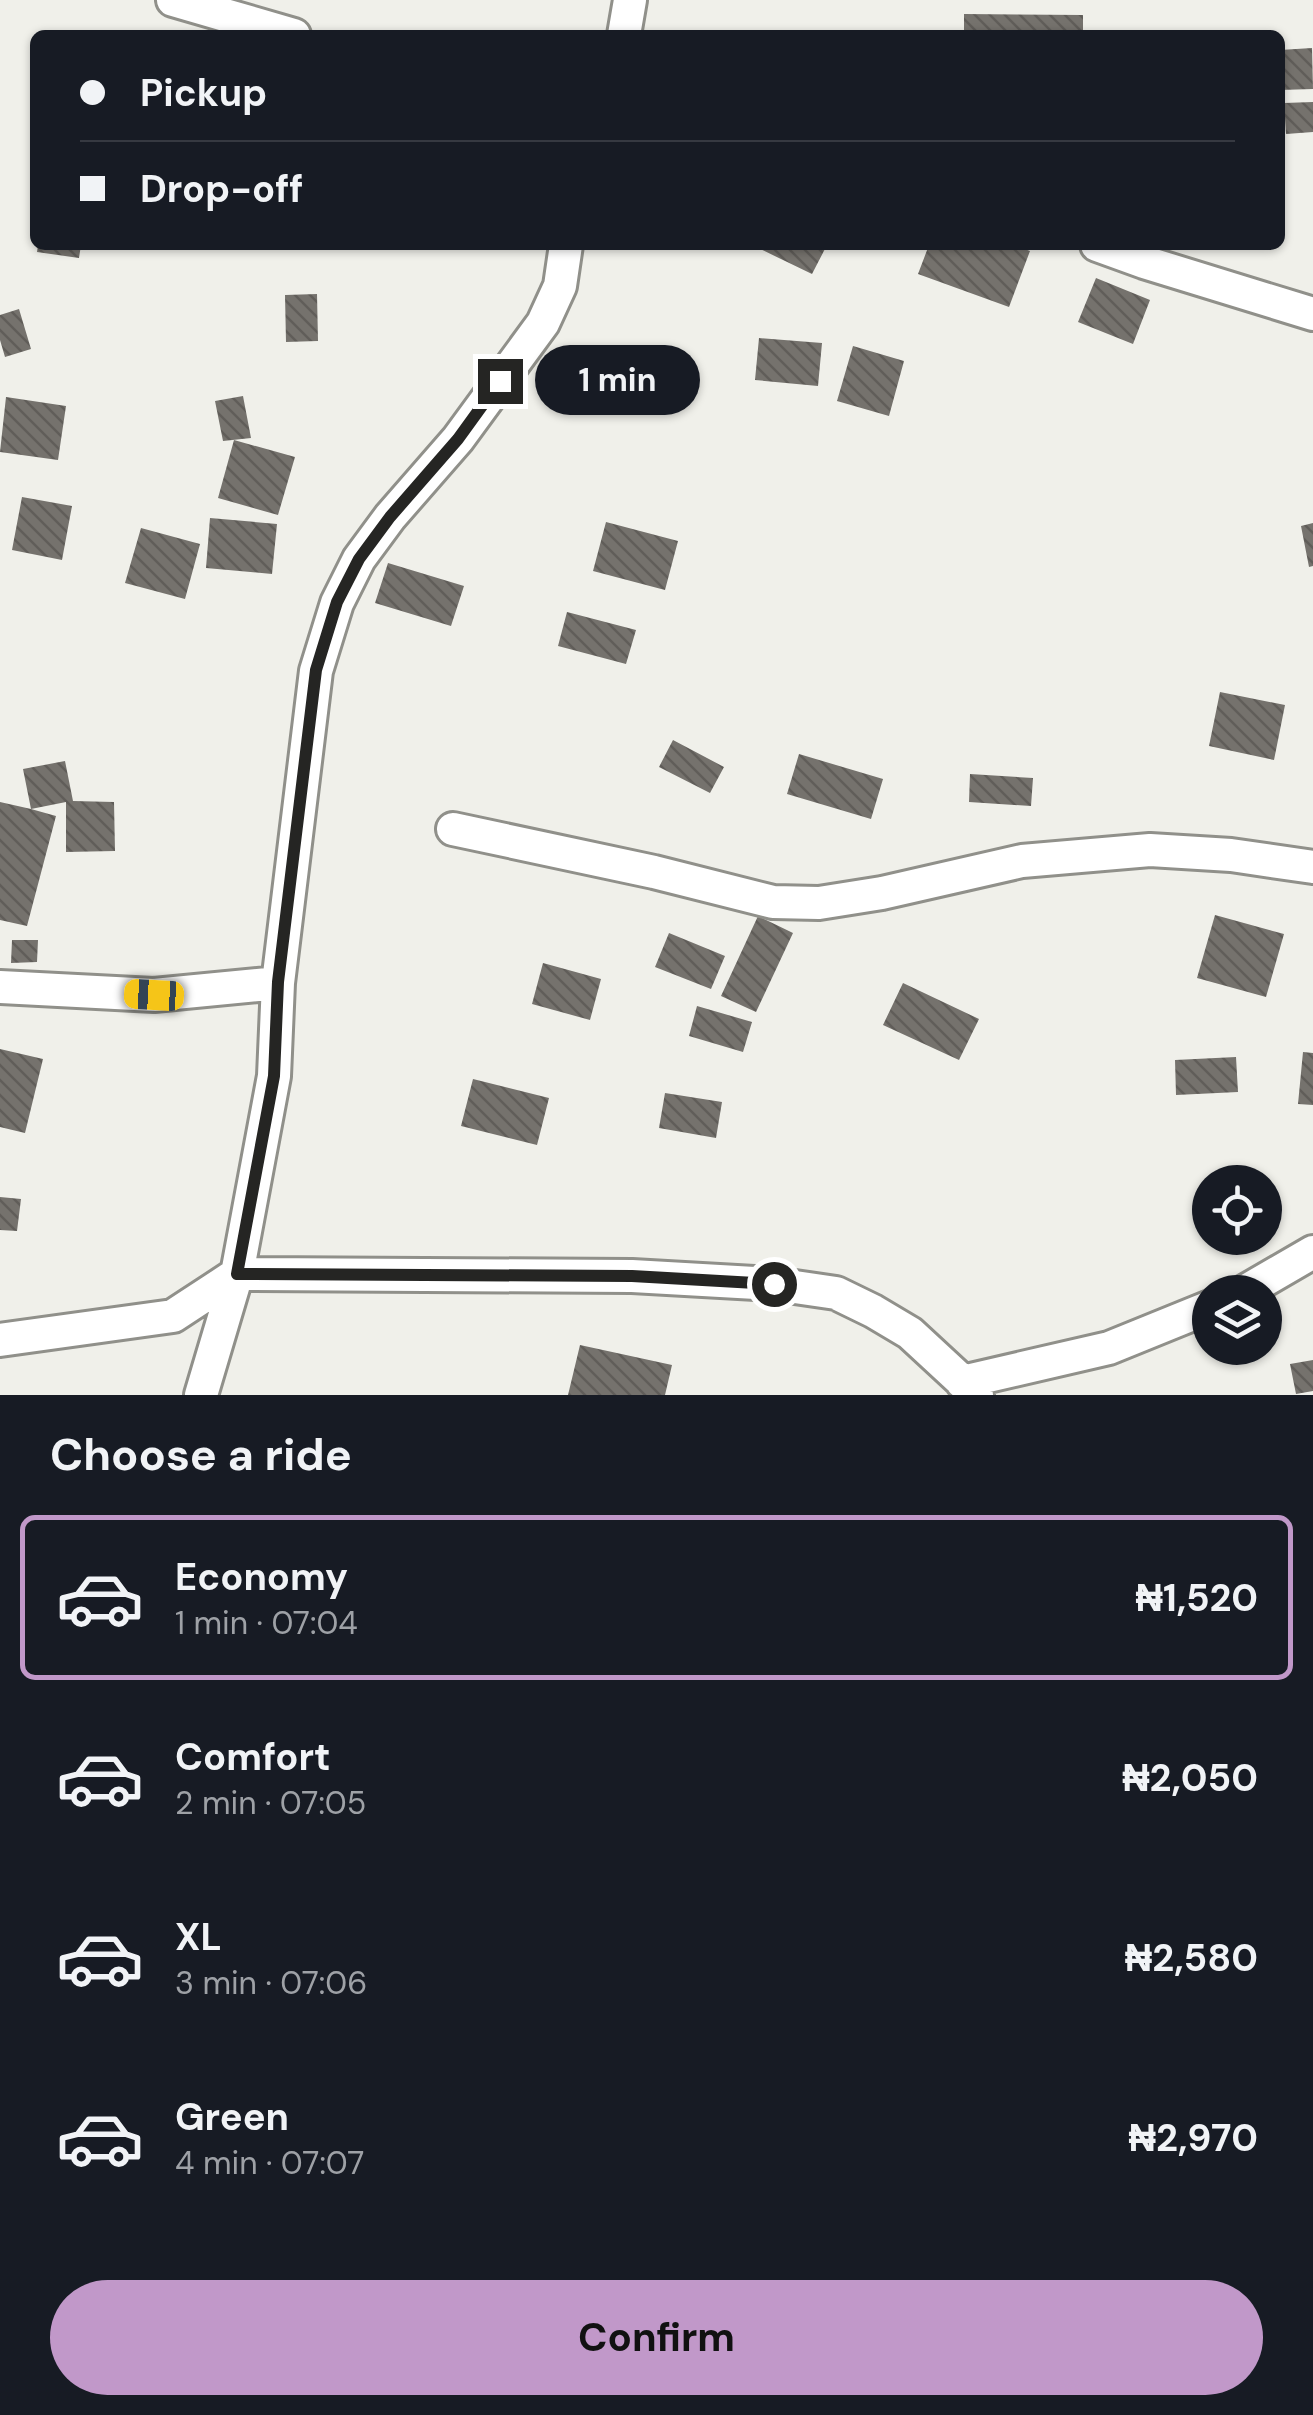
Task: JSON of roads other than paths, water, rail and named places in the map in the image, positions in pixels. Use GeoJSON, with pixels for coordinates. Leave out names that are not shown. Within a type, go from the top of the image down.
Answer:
{"type":"FeatureCollection","features":[{"type":"Feature","properties":{"kind":"street"},"geometry":{"type":"LineString","coordinates":[[173,0],[277,30]]}},
{"type":"Feature","properties":{"kind":"street"},"geometry":{"type":"LineString","coordinates":[[625,30],[630,0]]}},
{"type":"Feature","properties":{"kind":"street"},"geometry":{"type":"LineString","coordinates":[[201,1395],[237,1274],[274,1076],[278,982],[316,670],[337,602],[359,559],[458,439],[542,323],[560,286],[565,250]]}},
{"type":"Feature","properties":{"kind":"street"},"geometry":{"type":"LineString","coordinates":[[1111,250],[1313,314]]}},
{"type":"Feature","properties":{"kind":"street"},"geometry":{"type":"LineString","coordinates":[[453,829],[773,902],[819,902],[882,893],[1022,861],[1150,850],[1231,855],[1313,867]]}},
{"type":"Feature","properties":{"kind":"street"},"geometry":{"type":"LineString","coordinates":[[0,986],[154,995],[278,982]]}},
{"type":"Feature","properties":{"kind":"street"},"geometry":{"type":"LineString","coordinates":[[1273,1275],[1313,1252]]}},
{"type":"Feature","properties":{"kind":"street"},"geometry":{"type":"LineString","coordinates":[[0,1340],[173,1316],[237,1274],[632,1276],[774,1284],[836,1293],[910,1333],[969,1388],[1109,1348],[1192,1315]]}}]}
